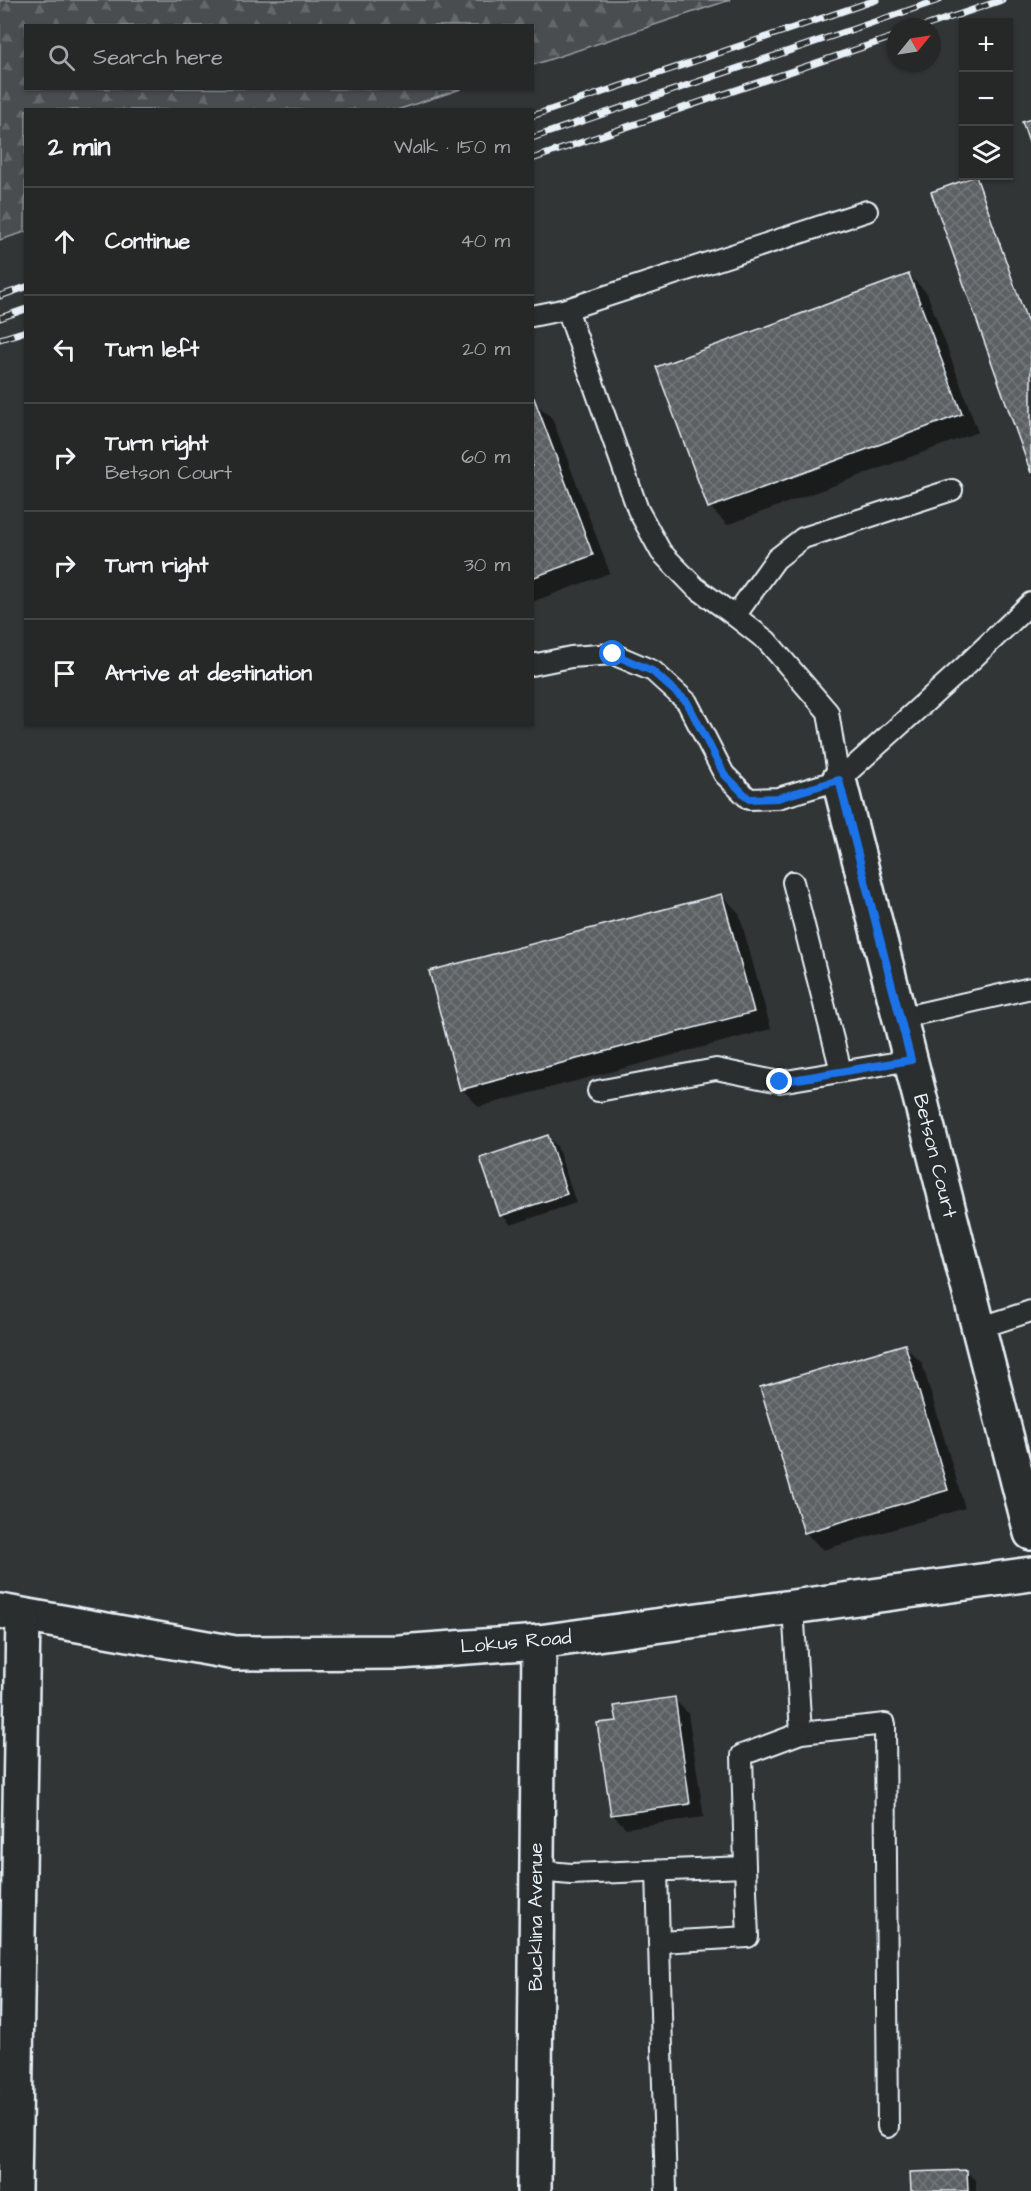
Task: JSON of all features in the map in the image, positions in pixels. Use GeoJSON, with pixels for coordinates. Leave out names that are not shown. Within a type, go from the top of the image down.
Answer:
{"type":"FeatureCollection","features":[{"type":"Feature","properties":{"kind":"street","name":"Betson Court"},"geometry":{"type":"LineString","coordinates":[[839,780],[1031,1533]]}},
{"type":"Feature","properties":{"kind":"street","name":"Lokus Road"},"geometry":{"type":"LineString","coordinates":[[11,1614],[236,1653],[399,1652],[538,1642],[1031,1574]]}},
{"type":"Feature","properties":{"kind":"street"},"geometry":{"type":"LineString","coordinates":[[11,1614],[7,2121],[14,2191]]}},
{"type":"Feature","properties":{"kind":"street","name":"Bucklina Avenue"},"geometry":{"type":"LineString","coordinates":[[534,2191],[538,1642]]}},
{"type":"Feature","properties":{"kind":"lane"},"geometry":{"type":"LineString","coordinates":[[534,316],[567,309],[867,210]]}},
{"type":"Feature","properties":{"kind":"lane"},"geometry":{"type":"LineString","coordinates":[[567,309],[638,510],[661,552],[695,587],[767,641],[828,712],[839,780]]}},
{"type":"Feature","properties":{"kind":"lane"},"geometry":{"type":"LineString","coordinates":[[735,616],[776,559],[803,538],[952,490]]}},
{"type":"Feature","properties":{"kind":"lane"},"geometry":{"type":"LineString","coordinates":[[534,666],[571,657],[613,654],[652,671],[687,702],[724,774],[749,799],[778,798],[839,780],[1031,603]]}},
{"type":"Feature","properties":{"kind":"lane"},"geometry":{"type":"LineString","coordinates":[[793,882],[841,1071]]}},
{"type":"Feature","properties":{"kind":"lane"},"geometry":{"type":"LineString","coordinates":[[900,1018],[1031,988]]}},
{"type":"Feature","properties":{"kind":"lane"},"geometry":{"type":"LineString","coordinates":[[598,1091],[716,1069],[780,1082],[911,1060]]}},
{"type":"Feature","properties":{"kind":"lane"},"geometry":{"type":"LineString","coordinates":[[980,1328],[1031,1311]]}},
{"type":"Feature","properties":{"kind":"lane"},"geometry":{"type":"LineString","coordinates":[[793,1607],[801,1733]]}},
{"type":"Feature","properties":{"kind":"lane"},"geometry":{"type":"LineString","coordinates":[[660,1942],[748,1937],[742,1755],[801,1733],[885,1724],[888,2127]]}},
{"type":"Feature","properties":{"kind":"lane"},"geometry":{"type":"LineString","coordinates":[[537,1871],[571,1874],[745,1867]]}},
{"type":"Feature","properties":{"kind":"lane"},"geometry":{"type":"LineString","coordinates":[[657,1871],[666,2191]]}},
{"type":"Feature","properties":{"kind":"green space"},"geometry":{"type":"Polygon","coordinates":[[[0,0],[730,0],[534,65],[534,24],[24,24],[24,90],[458,90],[403,108],[24,108],[24,232],[0,240],[0,0]]]}},
{"type":"Feature","properties":{"kind":"building"},"geometry":{"type":"Polygon","coordinates":[[[1031,119],[1031,148],[1022,122],[1031,119]]]}},
{"type":"Feature","properties":{"kind":"building"},"geometry":{"type":"Polygon","coordinates":[[[965,180],[977,180],[1031,332],[1031,473],[931,192],[965,180]]]}},
{"type":"Feature","properties":{"kind":"building"},"geometry":{"type":"Polygon","coordinates":[[[909,274],[962,414],[708,508],[656,367],[909,274]]]}},
{"type":"Feature","properties":{"kind":"building"},"geometry":{"type":"Polygon","coordinates":[[[534,398],[593,555],[534,577],[534,398]]]}},
{"type":"Feature","properties":{"kind":"building"},"geometry":{"type":"Polygon","coordinates":[[[722,894],[754,1012],[460,1090],[429,971],[722,894]]]}},
{"type":"Feature","properties":{"kind":"building"},"geometry":{"type":"Polygon","coordinates":[[[548,1135],[567,1194],[500,1216],[480,1158],[548,1135]]]}},
{"type":"Feature","properties":{"kind":"building"},"geometry":{"type":"Polygon","coordinates":[[[905,1344],[948,1490],[804,1533],[760,1387],[905,1344]]]}},
{"type":"Feature","properties":{"kind":"building"},"geometry":{"type":"Polygon","coordinates":[[[675,1697],[690,1804],[611,1815],[597,1723],[617,1721],[614,1706],[675,1697]]]}},
{"type":"Feature","properties":{"kind":"building"},"geometry":{"type":"Polygon","coordinates":[[[967,2170],[968,2191],[911,2191],[910,2172],[967,2170]]]}},
{"type":"Feature","properties":{"kind":"railway"},"geometry":{"type":"LineString","coordinates":[[534,115],[876,0]]}},
{"type":"Feature","properties":{"kind":"railway"},"geometry":{"type":"LineString","coordinates":[[534,137],[939,0]]}},
{"type":"Feature","properties":{"kind":"railway"},"geometry":{"type":"LineString","coordinates":[[941,21],[1002,0]]}},
{"type":"Feature","properties":{"kind":"railway"},"geometry":{"type":"LineString","coordinates":[[534,158],[887,39]]}},
{"type":"Feature","properties":{"kind":"railway"},"geometry":{"type":"LineString","coordinates":[[0,296],[24,288]]}},
{"type":"Feature","properties":{"kind":"railway"},"geometry":{"type":"LineString","coordinates":[[0,318],[24,310]]}},
{"type":"Feature","properties":{"kind":"railway"},"geometry":{"type":"LineString","coordinates":[[0,339],[24,332]]}},
{"type":"Feature","properties":{"kind":"route"},"geometry":{"type":"LineString","coordinates":[[613,654],[652,671],[687,702],[724,774],[749,799],[778,798],[839,780],[911,1060],[780,1082]]}}]}
